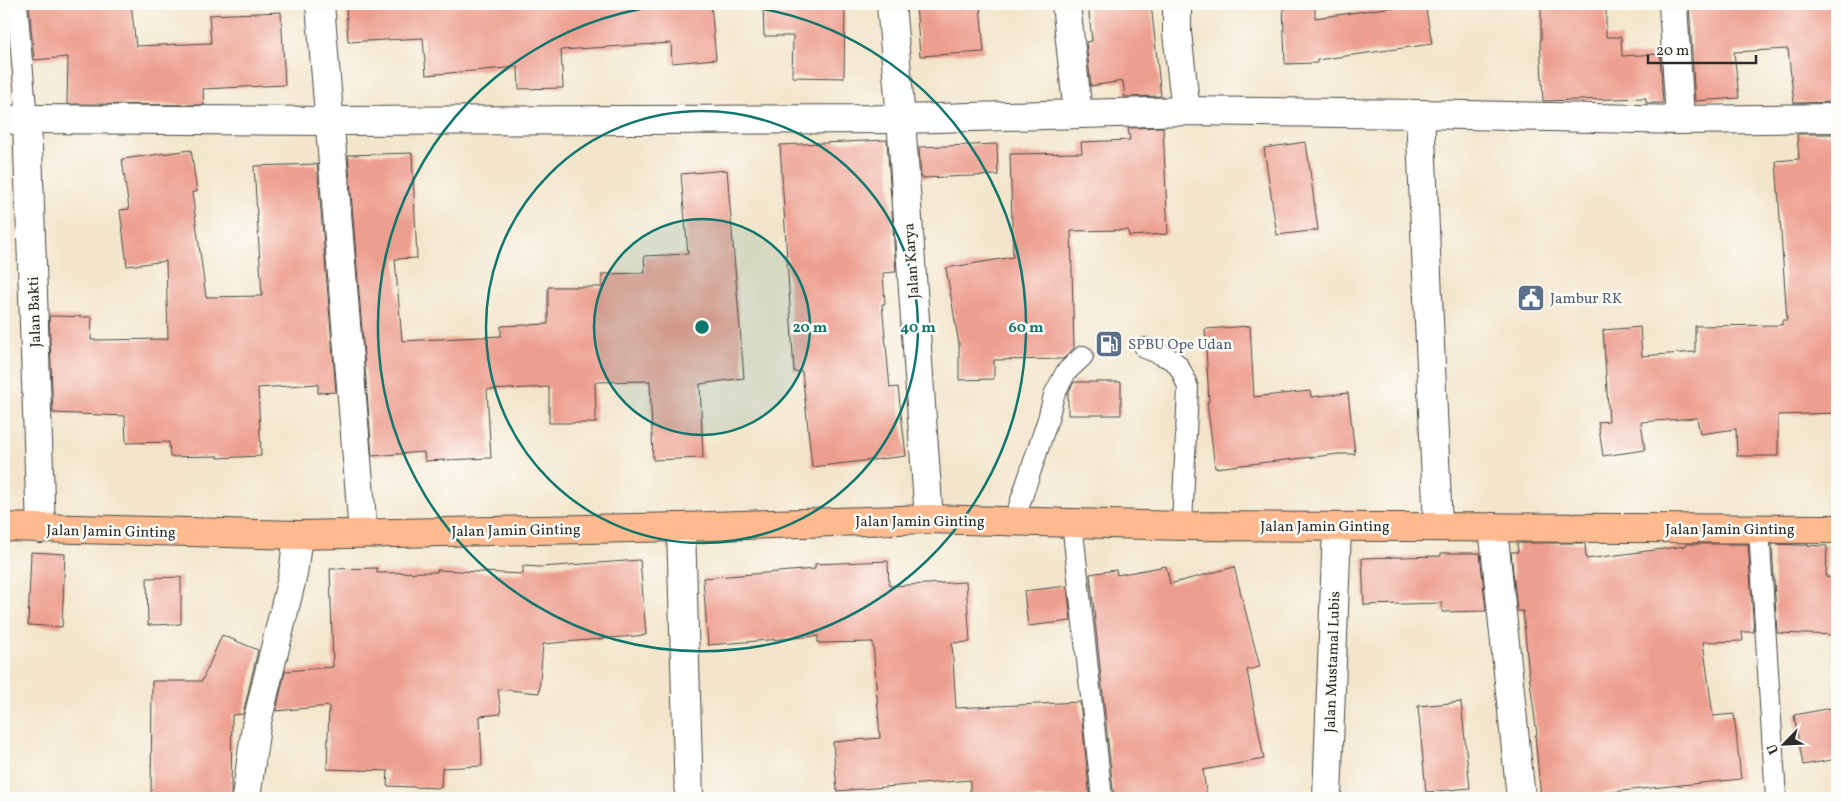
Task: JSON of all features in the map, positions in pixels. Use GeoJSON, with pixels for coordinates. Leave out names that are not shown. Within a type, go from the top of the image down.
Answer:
{"type":"FeatureCollection","features":[{"type":"Feature","properties":{"kind":"highway","name":"Jalan Jamin Ginting"},"geometry":{"type":"LineString","coordinates":[[4,527],[298,536],[681,527],[929,518],[1182,526],[1837,529]]}},
{"type":"Feature","properties":{"kind":"street"},"geometry":{"type":"LineString","coordinates":[[320,4],[363,533]]}},
{"type":"Feature","properties":{"kind":"street","name":"Jalan Karya"},"geometry":{"type":"LineString","coordinates":[[891,4],[929,518]]}},
{"type":"Feature","properties":{"kind":"street"},"geometry":{"type":"LineString","coordinates":[[1066,4],[1078,114]]}},
{"type":"Feature","properties":{"kind":"street"},"geometry":{"type":"LineString","coordinates":[[1177,4],[1177,33],[1186,111]]}},
{"type":"Feature","properties":{"kind":"street"},"geometry":{"type":"LineString","coordinates":[[1673,4],[1680,120]]}},
{"type":"Feature","properties":{"kind":"street"},"geometry":{"type":"LineString","coordinates":[[15,119],[331,121],[901,119],[1186,111],[1680,120],[1837,118]]}},
{"type":"Feature","properties":{"kind":"street"},"geometry":{"type":"LineString","coordinates":[[1420,114],[1438,527]]}},
{"type":"Feature","properties":{"kind":"street","name":"Jalan Bakti"},"geometry":{"type":"LineString","coordinates":[[15,119],[41,529]]}},
{"type":"Feature","properties":{"kind":"street"},"geometry":{"type":"LineString","coordinates":[[681,527],[689,798]]}},
{"type":"Feature","properties":{"kind":"street","name":"Jalan Mustamal Lubis"},"geometry":{"type":"LineString","coordinates":[[1327,798],[1337,527]]}},
{"type":"Feature","properties":{"kind":"street"},"geometry":{"type":"LineString","coordinates":[[1493,528],[1521,798]]}},
{"type":"Feature","properties":{"kind":"street"},"geometry":{"type":"LineString","coordinates":[[246,798],[256,726],[293,574],[298,536]]}},
{"type":"Feature","properties":{"kind":"lane"},"geometry":{"type":"LineString","coordinates":[[15,119],[17,4]]}},
{"type":"Feature","properties":{"kind":"lane"},"geometry":{"type":"LineString","coordinates":[[1145,348],[1175,360],[1183,372],[1188,388],[1182,526]]}},
{"type":"Feature","properties":{"kind":"lane"},"geometry":{"type":"LineString","coordinates":[[1014,522],[1048,420],[1054,395],[1066,372],[1083,356]]}},
{"type":"Feature","properties":{"kind":"lane"},"geometry":{"type":"LineString","coordinates":[[1072,522],[1102,798]]}},
{"type":"Feature","properties":{"kind":"lane"},"geometry":{"type":"LineString","coordinates":[[1759,530],[1776,798]]}},
{"type":"Feature","properties":{"kind":"building"},"geometry":{"type":"Polygon","coordinates":[[[29,4],[131,4],[136,46],[211,43],[209,15],[281,12],[285,85],[203,89],[204,105],[67,104],[68,57],[34,60],[29,4]]]}},
{"type":"Feature","properties":{"kind":"building"},"geometry":{"type":"Polygon","coordinates":[[[346,4],[711,4],[716,59],[672,63],[671,43],[561,50],[563,88],[519,89],[518,67],[426,75],[423,38],[348,42],[346,4]]]}},
{"type":"Feature","properties":{"kind":"building"},"geometry":{"type":"Polygon","coordinates":[[[763,4],[845,4],[844,78],[792,77],[793,36],[764,36],[763,4]]]}},
{"type":"Feature","properties":{"kind":"building"},"geometry":{"type":"Polygon","coordinates":[[[916,4],[980,4],[984,52],[920,56],[916,4]]]}},
{"type":"Feature","properties":{"kind":"building"},"geometry":{"type":"Polygon","coordinates":[[[1088,4],[1151,4],[1161,96],[1125,97],[1123,81],[1091,86],[1086,42],[1092,41],[1088,4]]]}},
{"type":"Feature","properties":{"kind":"building"},"geometry":{"type":"Polygon","coordinates":[[[1283,4],[1315,4],[1315,18],[1425,4],[1432,44],[1317,60],[1317,63],[1285,64],[1283,4]]]}},
{"type":"Feature","properties":{"kind":"building"},"geometry":{"type":"Polygon","coordinates":[[[1541,4],[1606,4],[1606,37],[1621,37],[1622,56],[1660,54],[1663,103],[1646,103],[1646,98],[1543,101],[1540,40],[1541,4]]]}},
{"type":"Feature","properties":{"kind":"building"},"geometry":{"type":"Polygon","coordinates":[[[1689,4],[1837,4],[1837,102],[1794,103],[1788,49],[1734,52],[1739,98],[1695,101],[1689,4]]]}},
{"type":"Feature","properties":{"kind":"building"},"geometry":{"type":"Polygon","coordinates":[[[1163,127],[1168,234],[1129,236],[1128,230],[1071,231],[1074,348],[1063,359],[994,360],[994,379],[959,380],[959,344],[946,268],[1013,257],[1010,154],[1082,153],[1081,142],[1130,140],[1128,128],[1163,127]]]}},
{"type":"Feature","properties":{"kind":"building"},"geometry":{"type":"Polygon","coordinates":[[[1797,134],[1837,134],[1837,413],[1778,415],[1778,456],[1737,456],[1736,429],[1700,434],[1697,418],[1641,422],[1645,450],[1603,456],[1598,422],[1609,421],[1603,330],[1640,327],[1642,356],[1695,352],[1695,326],[1782,325],[1782,320],[1787,320],[1776,161],[1799,159],[1797,134]]]}},
{"type":"Feature","properties":{"kind":"building"},"geometry":{"type":"Polygon","coordinates":[[[887,140],[896,272],[883,273],[885,304],[882,304],[890,388],[898,387],[906,456],[812,467],[802,371],[794,372],[780,145],[887,140]]]}},
{"type":"Feature","properties":{"kind":"building"},"geometry":{"type":"Polygon","coordinates":[[[1306,142],[1318,230],[1277,235],[1264,148],[1306,142]]]}},
{"type":"Feature","properties":{"kind":"building"},"geometry":{"type":"Polygon","coordinates":[[[997,144],[998,175],[921,178],[919,147],[997,144]]]}},
{"type":"Feature","properties":{"kind":"building"},"geometry":{"type":"Polygon","coordinates":[[[191,150],[197,192],[192,192],[206,297],[262,296],[254,166],[317,164],[336,392],[318,393],[318,384],[258,388],[261,456],[218,458],[218,456],[170,457],[169,442],[126,443],[125,416],[53,413],[49,316],[92,317],[91,340],[168,339],[166,261],[127,266],[120,210],[129,209],[122,159],[191,150]]]}},
{"type":"Feature","properties":{"kind":"building"},"geometry":{"type":"Polygon","coordinates":[[[412,153],[417,258],[395,259],[402,341],[501,336],[501,326],[548,324],[548,287],[602,287],[602,274],[645,273],[644,256],[688,254],[681,174],[727,170],[744,378],[700,384],[703,458],[653,460],[650,381],[595,382],[596,423],[549,423],[549,387],[487,390],[491,458],[425,461],[424,452],[372,456],[348,155],[412,153]]]}},
{"type":"Feature","properties":{"kind":"building"},"geometry":{"type":"Polygon","coordinates":[[[1250,326],[1254,397],[1310,391],[1311,397],[1348,393],[1355,454],[1339,454],[1215,468],[1207,402],[1209,402],[1205,329],[1250,326]]]}},
{"type":"Feature","properties":{"kind":"building"},"geometry":{"type":"Polygon","coordinates":[[[1074,382],[1121,382],[1121,415],[1068,415],[1068,393],[1074,382]]]}},
{"type":"Feature","properties":{"kind":"building"},"geometry":{"type":"Polygon","coordinates":[[[1517,543],[1585,543],[1586,559],[1686,546],[1686,544],[1748,544],[1754,632],[1742,632],[1743,641],[1703,642],[1713,716],[1734,714],[1741,779],[1591,794],[1591,798],[1541,798],[1535,735],[1537,735],[1523,611],[1517,611],[1511,552],[1518,552],[1517,543]]]}},
{"type":"Feature","properties":{"kind":"building"},"geometry":{"type":"Polygon","coordinates":[[[1772,544],[1827,546],[1826,577],[1837,578],[1837,635],[1777,633],[1772,544]]]}},
{"type":"Feature","properties":{"kind":"building"},"geometry":{"type":"Polygon","coordinates":[[[31,552],[65,554],[62,627],[28,625],[31,552]]]}},
{"type":"Feature","properties":{"kind":"building"},"geometry":{"type":"Polygon","coordinates":[[[1441,553],[1480,553],[1486,611],[1442,612],[1442,603],[1364,605],[1362,558],[1441,556],[1441,553]]]}},
{"type":"Feature","properties":{"kind":"building"},"geometry":{"type":"Polygon","coordinates":[[[640,560],[646,635],[543,644],[539,693],[498,689],[501,714],[480,716],[482,766],[442,768],[441,788],[387,786],[388,771],[327,769],[329,706],[276,711],[285,671],[333,667],[330,569],[377,568],[377,573],[437,572],[437,570],[523,574],[523,566],[541,567],[640,560]]]}},
{"type":"Feature","properties":{"kind":"building"},"geometry":{"type":"Polygon","coordinates":[[[888,561],[889,586],[966,582],[970,642],[952,643],[956,708],[1080,702],[1090,798],[970,798],[970,780],[837,791],[833,742],[880,738],[873,642],[818,643],[818,636],[708,645],[703,578],[815,569],[815,564],[888,561]]]}},
{"type":"Feature","properties":{"kind":"building"},"geometry":{"type":"Polygon","coordinates":[[[1166,566],[1170,584],[1234,567],[1260,667],[1247,670],[1264,759],[1203,770],[1207,798],[1114,798],[1090,574],[1116,570],[1117,575],[1166,566]]]}},
{"type":"Feature","properties":{"kind":"building"},"geometry":{"type":"Polygon","coordinates":[[[181,577],[181,624],[148,625],[147,578],[181,577]]]}},
{"type":"Feature","properties":{"kind":"building"},"geometry":{"type":"Polygon","coordinates":[[[1067,586],[1071,621],[1028,626],[1024,591],[1067,586]]]}},
{"type":"Feature","properties":{"kind":"building"},"geometry":{"type":"Polygon","coordinates":[[[222,635],[258,650],[243,714],[232,715],[231,798],[151,798],[152,681],[202,681],[222,635]]]}},
{"type":"Feature","properties":{"kind":"building"},"geometry":{"type":"Polygon","coordinates":[[[1461,702],[1470,788],[1426,792],[1418,706],[1461,702]]]}},
{"type":"Feature","properties":{"kind":"building"},"geometry":{"type":"Polygon","coordinates":[[[1837,707],[1837,759],[1803,765],[1794,715],[1837,707]]]}},
{"type":"Feature","properties":{"kind":"place","name":"Jambur RK"},"geometry":{"type":"Point","coordinates":[1531,298]}},
{"type":"Feature","properties":{"kind":"place","name":"SPBU Ope Udan"},"geometry":{"type":"Point","coordinates":[1109,344]}}]}
